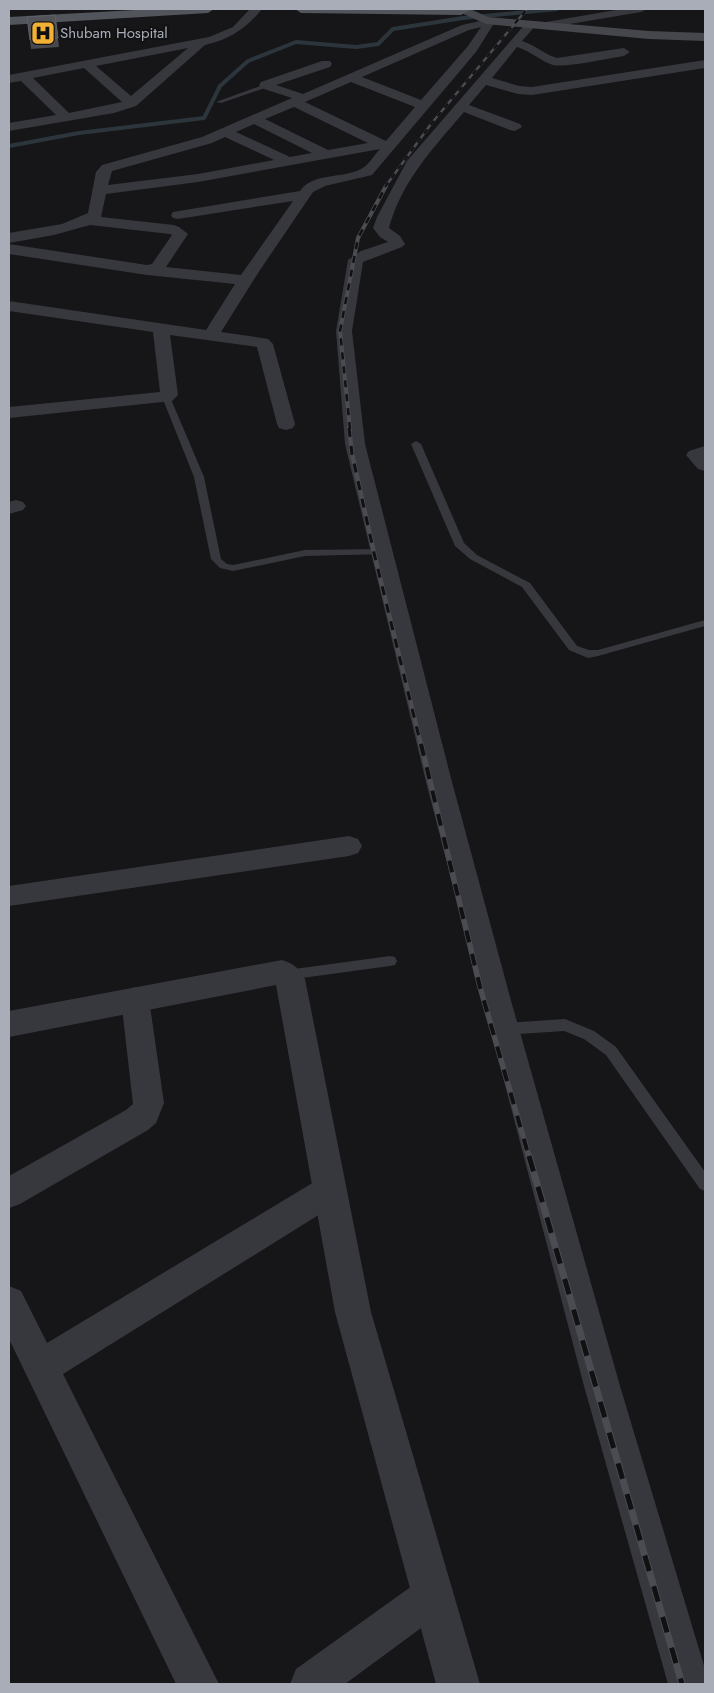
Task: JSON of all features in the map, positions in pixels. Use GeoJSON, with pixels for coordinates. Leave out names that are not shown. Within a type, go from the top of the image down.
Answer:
{"type":"FeatureCollection","features":[{"type":"Feature","properties":{"kind":"main road"},"geometry":{"type":"LineString","coordinates":[[9,19],[135,9]]}},
{"type":"Feature","properties":{"kind":"main road"},"geometry":{"type":"LineString","coordinates":[[9,19],[154,10],[208,9]]}},
{"type":"Feature","properties":{"kind":"main road"},"geometry":{"type":"LineString","coordinates":[[301,9],[467,11],[489,21],[649,35],[705,37]]}},
{"type":"Feature","properties":{"kind":"street"},"geometry":{"type":"LineString","coordinates":[[9,79],[200,44],[237,29],[256,9]]}},
{"type":"Feature","properties":{"kind":"street"},"geometry":{"type":"LineString","coordinates":[[641,9],[609,11],[539,24],[515,43],[412,164],[384,217],[382,231],[395,239],[397,244],[367,254],[356,260],[344,331],[355,444],[439,782],[602,1386],[689,1684]]}},
{"type":"Feature","properties":{"kind":"street"},"geometry":{"type":"LineString","coordinates":[[89,220],[95,215],[103,172],[107,168],[207,140],[466,27],[489,21],[488,26],[472,49],[432,90],[424,106],[386,146],[367,172],[314,185],[308,189],[245,280],[210,336]]}},
{"type":"Feature","properties":{"kind":"street"},"geometry":{"type":"LineString","coordinates":[[515,43],[532,48],[548,59],[557,62],[624,52]]}},
{"type":"Feature","properties":{"kind":"street"},"geometry":{"type":"LineString","coordinates":[[9,127],[114,109],[132,103],[200,44]]}},
{"type":"Feature","properties":{"kind":"street"},"geometry":{"type":"LineString","coordinates":[[86,64],[132,103]]}},
{"type":"Feature","properties":{"kind":"street"},"geometry":{"type":"LineString","coordinates":[[326,64],[265,84],[386,146]]}},
{"type":"Feature","properties":{"kind":"street"},"geometry":{"type":"LineString","coordinates":[[484,80],[518,90],[532,91],[705,64]]}},
{"type":"Feature","properties":{"kind":"street"},"geometry":{"type":"LineString","coordinates":[[374,67],[392,74]]}},
{"type":"Feature","properties":{"kind":"street"},"geometry":{"type":"LineString","coordinates":[[23,76],[66,117]]}},
{"type":"Feature","properties":{"kind":"street"},"geometry":{"type":"LineString","coordinates":[[351,77],[424,106]]}},
{"type":"Feature","properties":{"kind":"street"},"geometry":{"type":"LineString","coordinates":[[462,106],[515,127]]}},
{"type":"Feature","properties":{"kind":"street"},"geometry":{"type":"LineString","coordinates":[[254,119],[327,155]]}},
{"type":"Feature","properties":{"kind":"street"},"geometry":{"type":"LineString","coordinates":[[225,132],[290,162]]}},
{"type":"Feature","properties":{"kind":"street"},"geometry":{"type":"LineString","coordinates":[[100,190],[168,183],[386,146]]}},
{"type":"Feature","properties":{"kind":"street"},"geometry":{"type":"LineString","coordinates":[[178,214],[306,194]]}},
{"type":"Feature","properties":{"kind":"street"},"geometry":{"type":"LineString","coordinates":[[9,238],[58,229],[89,220],[178,231],[180,234],[157,268],[153,270]]}},
{"type":"Feature","properties":{"kind":"street"},"geometry":{"type":"LineString","coordinates":[[9,249],[147,270],[245,280]]}},
{"type":"Feature","properties":{"kind":"street"},"geometry":{"type":"LineString","coordinates":[[9,306],[265,345],[286,424]]}},
{"type":"Feature","properties":{"kind":"street"},"geometry":{"type":"LineString","coordinates":[[9,413],[168,396],[161,328]]}},
{"type":"Feature","properties":{"kind":"street"},"geometry":{"type":"LineString","coordinates":[[705,452],[697,453],[696,455],[705,465]]}},
{"type":"Feature","properties":{"kind":"street"},"geometry":{"type":"LineString","coordinates":[[9,896],[349,846]]}},
{"type":"Feature","properties":{"kind":"street"},"geometry":{"type":"LineString","coordinates":[[9,1024],[282,972],[290,979],[353,1312],[458,1684]]}},
{"type":"Feature","properties":{"kind":"street"},"geometry":{"type":"LineString","coordinates":[[9,1194],[137,1120],[144,1113],[150,1103],[135,999]]}},
{"type":"Feature","properties":{"kind":"street"},"geometry":{"type":"LineString","coordinates":[[41,1367],[330,1190]]}},
{"type":"Feature","properties":{"kind":"street"},"geometry":{"type":"LineString","coordinates":[[9,1303],[198,1684]]}},
{"type":"Feature","properties":{"kind":"street"},"geometry":{"type":"LineString","coordinates":[[310,1684],[432,1595]]}},
{"type":"Feature","properties":{"kind":"lane"},"geometry":{"type":"LineString","coordinates":[[219,102],[266,86]]}},
{"type":"Feature","properties":{"kind":"lane"},"geometry":{"type":"LineString","coordinates":[[166,397],[199,477],[216,559],[225,567],[233,568],[305,554],[382,552]]}},
{"type":"Feature","properties":{"kind":"lane"},"geometry":{"type":"LineString","coordinates":[[416,444],[463,549],[475,559],[505,572],[526,585],[573,648],[588,654],[705,623]]}},
{"type":"Feature","properties":{"kind":"lane"},"geometry":{"type":"LineString","coordinates":[[287,975],[390,961]]}},
{"type":"Feature","properties":{"kind":"lane"},"geometry":{"type":"LineString","coordinates":[[505,1029],[565,1025],[589,1035],[611,1051],[705,1184]]}},
{"type":"Feature","properties":{"kind":"building"},"geometry":{"type":"Polygon","coordinates":[[[55,15],[58,38],[30,40],[27,17],[55,15]]]}},
{"type":"Feature","properties":{"kind":"waterway"},"geometry":{"type":"LineString","coordinates":[[9,146],[79,133],[204,118],[220,86],[248,61],[296,42],[356,47],[378,44],[393,29],[463,18],[557,9]]}},
{"type":"Feature","properties":{"kind":"railway"},"geometry":{"type":"LineString","coordinates":[[385,187],[431,124],[527,9]]}},
{"type":"Feature","properties":{"kind":"railway"},"geometry":{"type":"LineString","coordinates":[[350,429],[340,331],[358,238],[386,186]]}},
{"type":"Feature","properties":{"kind":"railway"},"geometry":{"type":"LineString","coordinates":[[349,428],[352,454],[374,553],[421,745]]}},
{"type":"Feature","properties":{"kind":"railway"},"geometry":{"type":"LineString","coordinates":[[421,744],[480,987],[529,1157]]}},
{"type":"Feature","properties":{"kind":"railway"},"geometry":{"type":"LineString","coordinates":[[529,1156],[682,1684]]}},
{"type":"Feature","properties":{"kind":"place","name":"Shubam Hospital"},"geometry":{"type":"Point","coordinates":[43,33]}}]}
